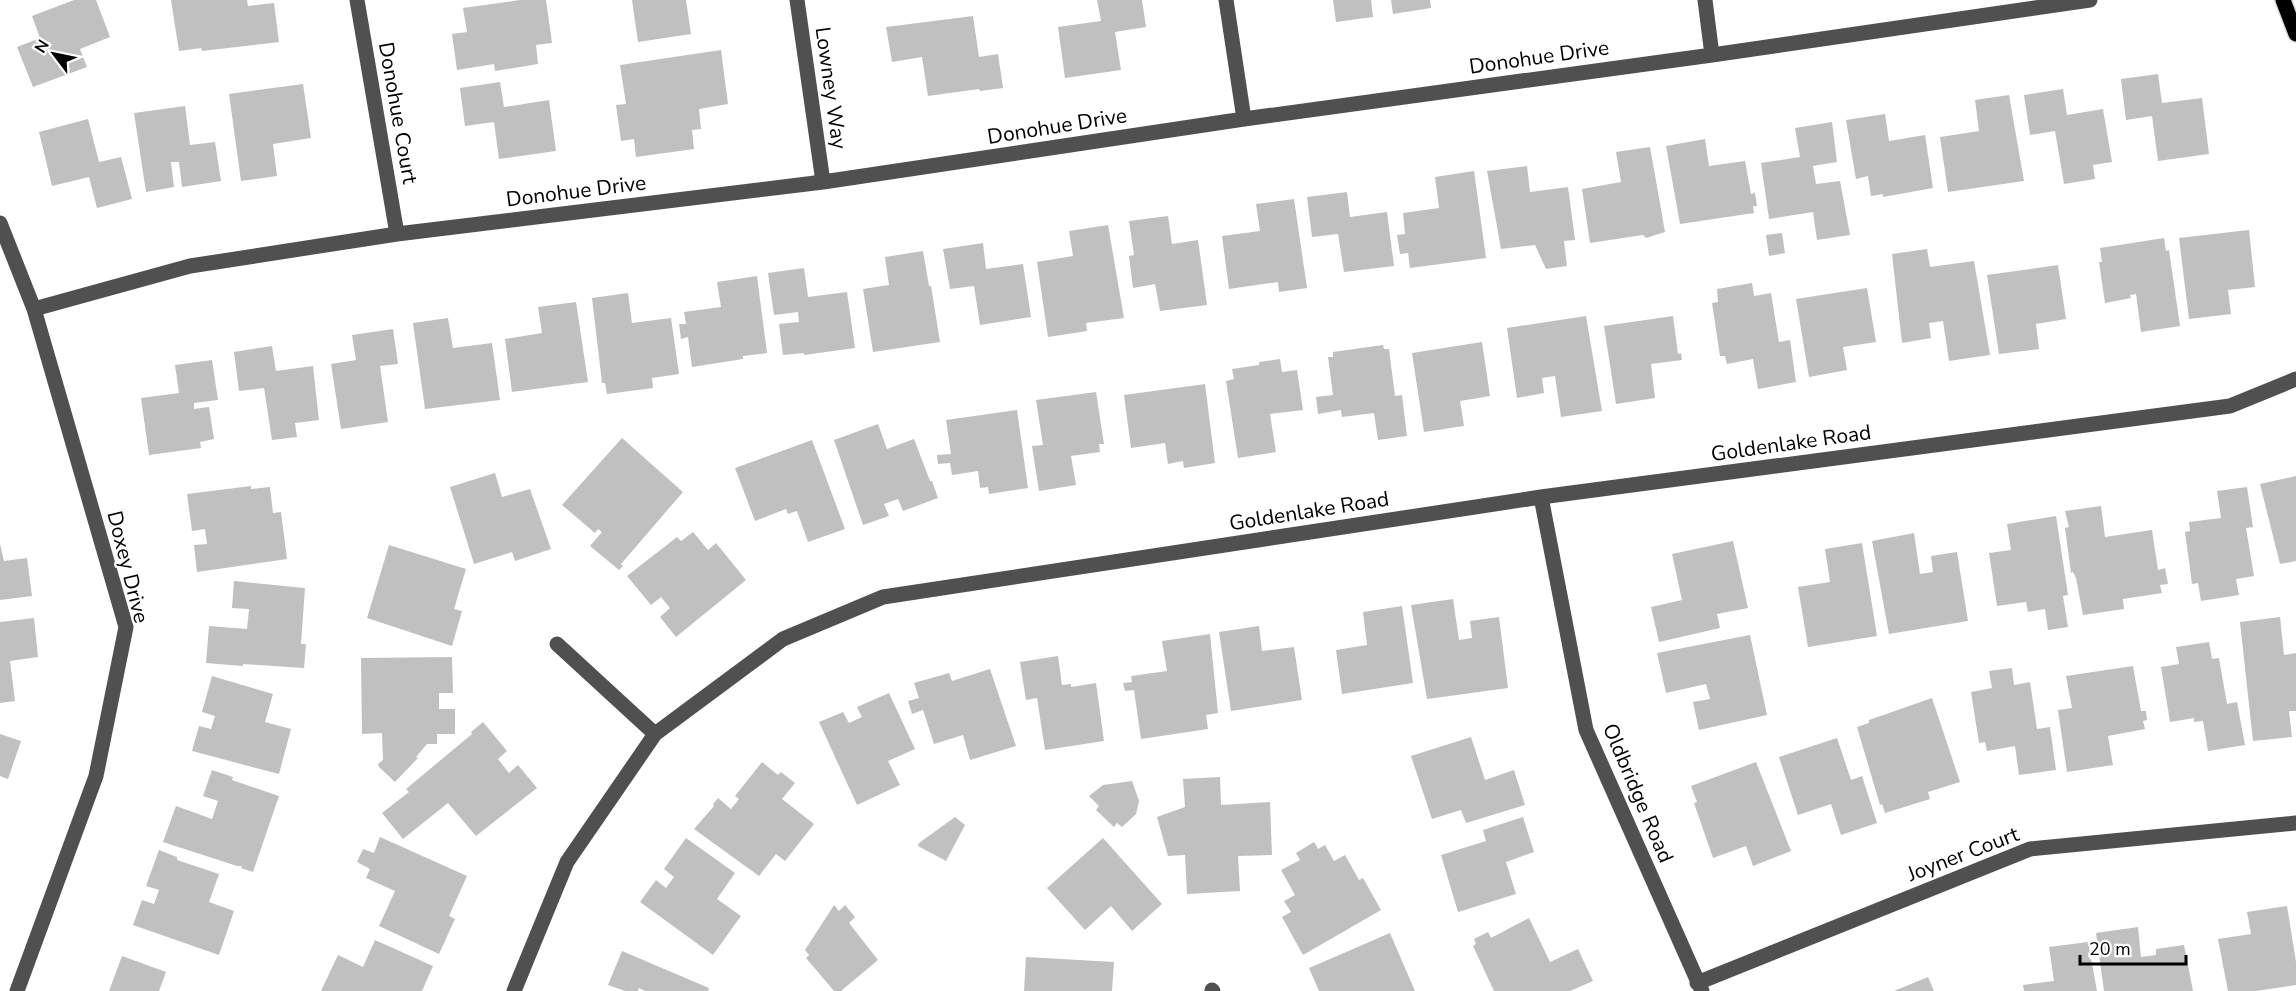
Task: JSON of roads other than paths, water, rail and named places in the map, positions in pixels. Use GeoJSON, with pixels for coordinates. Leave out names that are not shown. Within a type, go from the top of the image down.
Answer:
{"type":"FeatureCollection","features":[{"type":"Feature","properties":{"kind":"main road"},"geometry":{"type":"LineString","coordinates":[[2283,0],[2296,34]]}},
{"type":"Feature","properties":{"kind":"street","name":"Donohue Court"},"geometry":{"type":"LineString","coordinates":[[357,0],[397,234]]}},
{"type":"Feature","properties":{"kind":"street","name":"Lowney Way"},"geometry":{"type":"LineString","coordinates":[[797,0],[823,182]]}},
{"type":"Feature","properties":{"kind":"street"},"geometry":{"type":"LineString","coordinates":[[1226,0],[1244,119]]}},
{"type":"Feature","properties":{"kind":"street"},"geometry":{"type":"LineString","coordinates":[[1705,0],[1712,55]]}},
{"type":"Feature","properties":{"kind":"street","name":"Donohue Drive"},"geometry":{"type":"LineString","coordinates":[[34,309],[190,266],[397,234],[823,182],[1244,119],[1712,55],[2090,0]]}},
{"type":"Feature","properties":{"kind":"street","name":"Doxey Drive"},"geometry":{"type":"LineString","coordinates":[[0,223],[34,309],[126,627],[96,776],[17,991]]}},
{"type":"Feature","properties":{"kind":"street","name":"Goldenlake Road"},"geometry":{"type":"LineString","coordinates":[[514,991],[567,862],[655,734],[783,639],[883,597],[1541,497],[2230,406],[2296,379]]}},
{"type":"Feature","properties":{"kind":"street","name":"Oldbridge Road"},"geometry":{"type":"LineString","coordinates":[[1541,497],[1586,730],[1699,987]]}},
{"type":"Feature","properties":{"kind":"street"},"geometry":{"type":"LineString","coordinates":[[557,644],[655,734]]}},
{"type":"Feature","properties":{"kind":"street","name":"Joyner Court"},"geometry":{"type":"LineString","coordinates":[[1699,987],[2030,849],[2296,824]]}}]}
